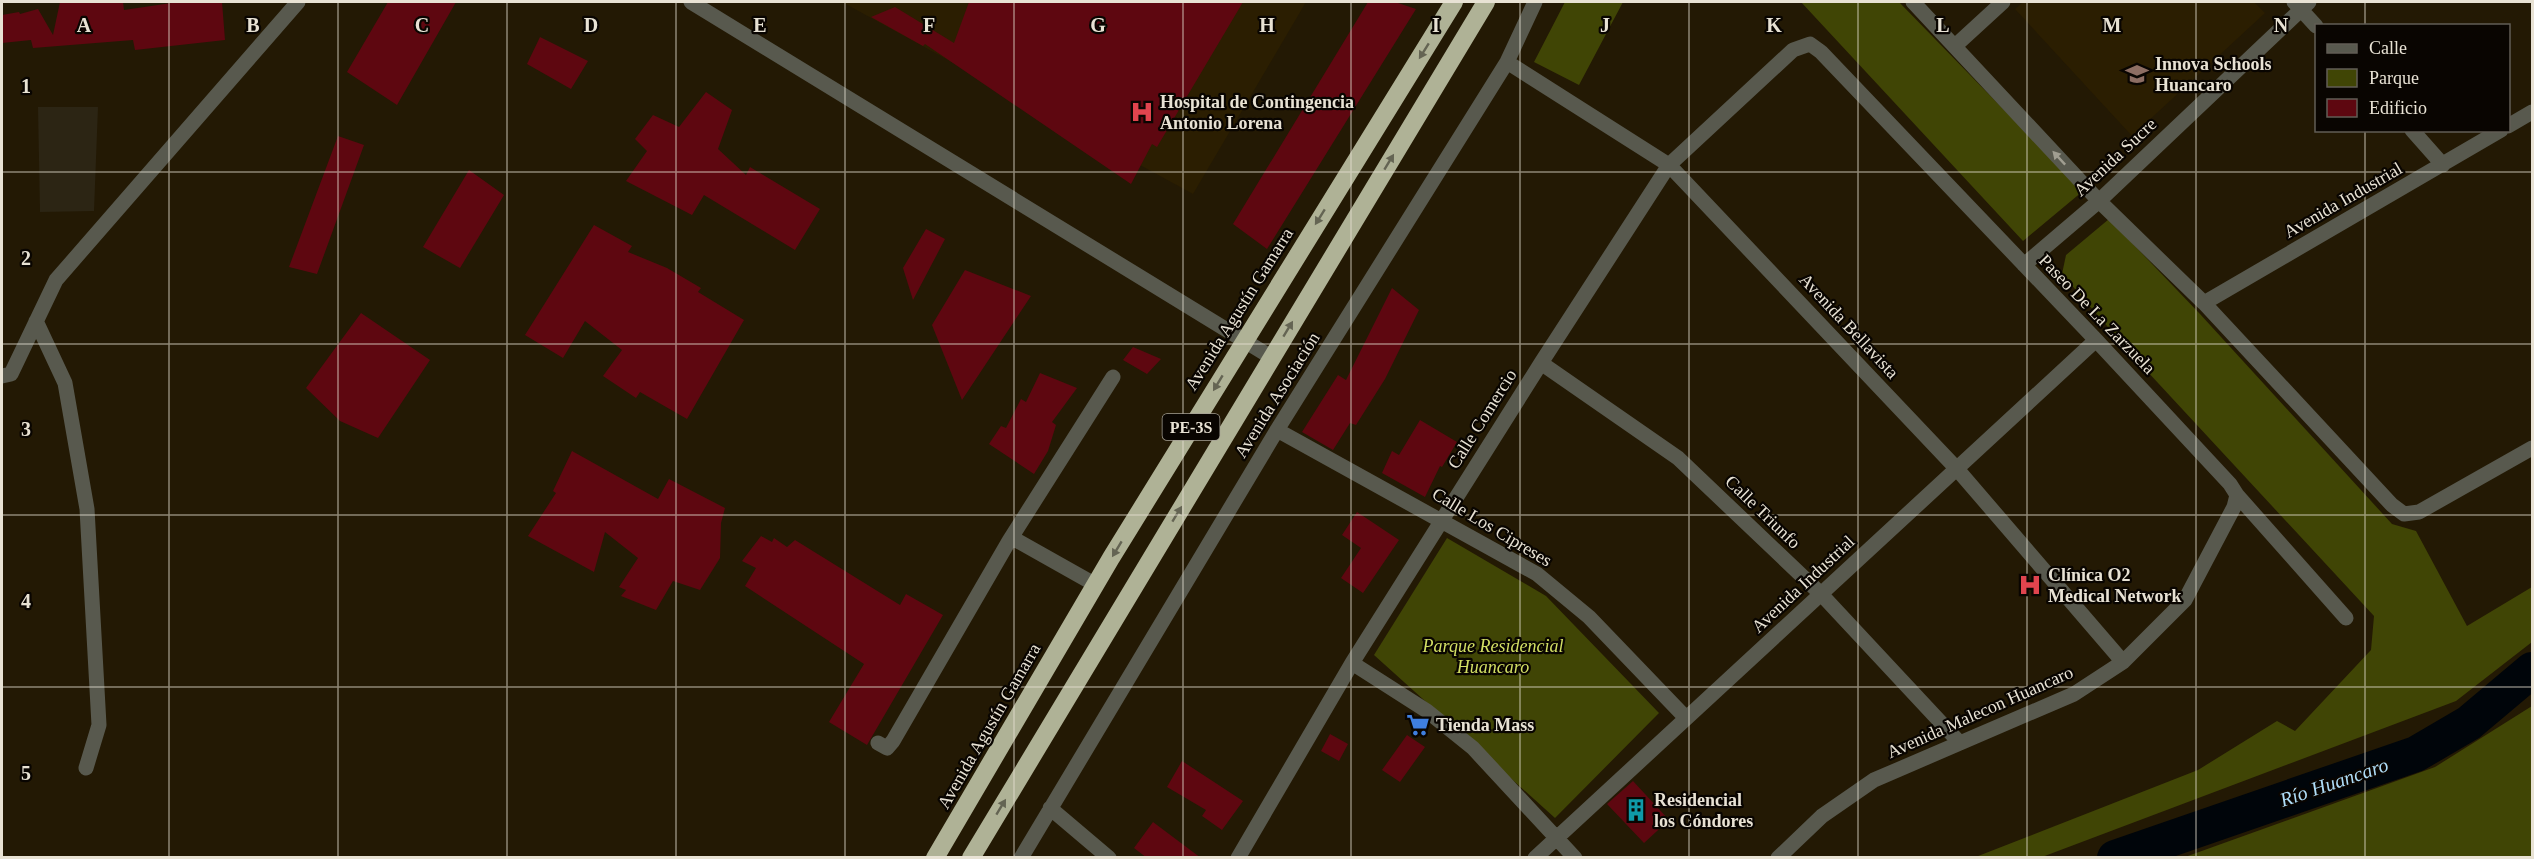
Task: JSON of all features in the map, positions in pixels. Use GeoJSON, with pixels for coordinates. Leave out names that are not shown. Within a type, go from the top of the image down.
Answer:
{"type":"FeatureCollection","features":[{"type":"Feature","properties":{"kind":"highway","name":"Avenida Agustín Gamarra"},"geometry":{"type":"LineString","coordinates":[[935,858],[1243,341],[1454,2]]}},
{"type":"Feature","properties":{"kind":"highway","name":"PE-3S"},"geometry":{"type":"LineString","coordinates":[[971,858],[1486,2]]}},
{"type":"Feature","properties":{"kind":"highway"},"geometry":{"type":"LineString","coordinates":[[1076,618],[1105,634]]}},
{"type":"Feature","properties":{"kind":"street"},"geometry":{"type":"LineString","coordinates":[[2,376],[11,374],[56,280],[298,2]]}},
{"type":"Feature","properties":{"kind":"street"},"geometry":{"type":"LineString","coordinates":[[691,2],[1271,357]]}},
{"type":"Feature","properties":{"kind":"street","name":"Avenida Asociación"},"geometry":{"type":"LineString","coordinates":[[1021,858],[1277,430],[1507,62],[1535,2]]}},
{"type":"Feature","properties":{"kind":"street"},"geometry":{"type":"LineString","coordinates":[[1913,2],[2099,201],[2204,303],[2392,505],[2404,514],[2420,513],[2532,448]]}},
{"type":"Feature","properties":{"kind":"street"},"geometry":{"type":"LineString","coordinates":[[1955,46],[2003,2]]}},
{"type":"Feature","properties":{"kind":"street"},"geometry":{"type":"LineString","coordinates":[[2301,4],[2315,25]]}},
{"type":"Feature","properties":{"kind":"street","name":"Avenida Sucre"},"geometry":{"type":"LineString","coordinates":[[2024,265],[2099,201],[2301,4]]}},
{"type":"Feature","properties":{"kind":"street","name":"Calle Comercio"},"geometry":{"type":"LineString","coordinates":[[1238,858],[1352,663],[1669,165],[1792,50],[1810,44]]}},
{"type":"Feature","properties":{"kind":"street","name":"Paseo De La Zarzuela"},"geometry":{"type":"LineString","coordinates":[[1810,44],[1821,52],[2096,340],[2230,484],[2237,495],[2346,618]]}},
{"type":"Feature","properties":{"kind":"street","name":"Avenida Bellavista"},"geometry":{"type":"LineString","coordinates":[[1507,62],[1669,165],[1957,469],[2123,662]]}},
{"type":"Feature","properties":{"kind":"street"},"geometry":{"type":"LineString","coordinates":[[2510,125],[2532,112]]}},
{"type":"Feature","properties":{"kind":"street"},"geometry":{"type":"LineString","coordinates":[[2414,132],[2443,165]]}},
{"type":"Feature","properties":{"kind":"street","name":"Avenida Industrial"},"geometry":{"type":"LineString","coordinates":[[2204,303],[2498,132]]}},
{"type":"Feature","properties":{"kind":"street"},"geometry":{"type":"LineString","coordinates":[[36,321],[65,382],[87,509],[99,725],[86,768]]}},
{"type":"Feature","properties":{"kind":"street","name":"Avenida Industrial"},"geometry":{"type":"LineString","coordinates":[[1536,858],[2096,340]]}},
{"type":"Feature","properties":{"kind":"street","name":"Calle Triunfo"},"geometry":{"type":"LineString","coordinates":[[1541,363],[1678,458],[1821,594],[1960,743]]}},
{"type":"Feature","properties":{"kind":"street"},"geometry":{"type":"LineString","coordinates":[[878,743],[887,748],[893,741],[1009,541],[1113,376]]}},
{"type":"Feature","properties":{"kind":"street","name":"Calle Los Cipreses"},"geometry":{"type":"LineString","coordinates":[[1277,430],[1442,519],[1537,574],[1588,617],[1686,718]]}},
{"type":"Feature","properties":{"kind":"street","name":"Avenida Malecon Huancaro"},"geometry":{"type":"LineString","coordinates":[[1778,858],[1822,816],[1874,780],[2074,694],[2123,662],[2185,600],[2234,507],[2237,495]]}},
{"type":"Feature","properties":{"kind":"street"},"geometry":{"type":"LineString","coordinates":[[1009,541],[1016,540],[1096,585]]}},
{"type":"Feature","properties":{"kind":"street"},"geometry":{"type":"LineString","coordinates":[[1352,663],[1427,711],[1473,748],[1575,858]]}},
{"type":"Feature","properties":{"kind":"street"},"geometry":{"type":"LineString","coordinates":[[1050,808],[1109,858]]}},
{"type":"Feature","properties":{"kind":"shaded area","name":"Hospital de Contingencia Antonio Lorena"},"geometry":{"type":"Polygon","coordinates":[[[842,2],[1306,2],[1193,194],[842,2]]]}},
{"type":"Feature","properties":{"kind":"shaded area","name":"Innova Schools Huancaro"},"geometry":{"type":"Polygon","coordinates":[[[2023,2],[2254,2],[2265,13],[2132,136],[2015,9],[2023,2]]]}},
{"type":"Feature","properties":{"kind":"shaded area"},"geometry":{"type":"Polygon","coordinates":[[[38,107],[98,107],[94,211],[40,212],[38,107]]]}},
{"type":"Feature","properties":{"kind":"green space"},"geometry":{"type":"Polygon","coordinates":[[[1565,2],[1623,2],[1579,85],[1534,62],[1565,2]]]}},
{"type":"Feature","properties":{"kind":"green space"},"geometry":{"type":"Polygon","coordinates":[[[1801,2],[1899,2],[2083,191],[2023,241],[1801,2]]]}},
{"type":"Feature","properties":{"kind":"green space"},"geometry":{"type":"Polygon","coordinates":[[[2109,219],[2200,314],[2392,524],[2416,531],[2467,626],[2532,587],[2532,642],[2456,701],[2042,857],[1973,858],[2198,770],[2277,721],[2295,731],[2371,650],[2374,616],[2133,356],[2062,274],[2066,255],[2109,219]]]}},
{"type":"Feature","properties":{"kind":"green space","name":"Parque Residencial Huancaro"},"geometry":{"type":"Polygon","coordinates":[[[1447,538],[1546,596],[1659,713],[1555,818],[1374,655],[1447,538]]]}},
{"type":"Feature","properties":{"kind":"green space"},"geometry":{"type":"Polygon","coordinates":[[[2532,706],[2531,857],[2185,857],[2435,767],[2532,706]]]}},
{"type":"Feature","properties":{"kind":"building"},"geometry":{"type":"Polygon","coordinates":[[[60,2],[123,2],[124,10],[178,2],[222,2],[225,40],[135,50],[133,40],[33,48],[31,40],[2,43],[2,15],[19,12],[20,14],[38,9],[53,35],[60,2]]]}},
{"type":"Feature","properties":{"kind":"building"},"geometry":{"type":"Polygon","coordinates":[[[388,2],[456,2],[397,105],[347,72],[388,2]]]}},
{"type":"Feature","properties":{"kind":"building","name":"Hospital de Contingencia Antonio Lorena"},"geometry":{"type":"Polygon","coordinates":[[[969,2],[1243,2],[1157,147],[1152,144],[1131,184],[925,44],[923,46],[871,17],[895,7],[954,43],[969,2]]]}},
{"type":"Feature","properties":{"kind":"building"},"geometry":{"type":"Polygon","coordinates":[[[1368,2],[1395,2],[1416,9],[1267,249],[1233,224],[1368,2]]]}},
{"type":"Feature","properties":{"kind":"building"},"geometry":{"type":"Polygon","coordinates":[[[540,37],[588,61],[571,89],[527,64],[540,37]]]}},
{"type":"Feature","properties":{"kind":"building"},"geometry":{"type":"Polygon","coordinates":[[[706,92],[732,110],[718,149],[746,175],[750,167],[820,209],[795,250],[704,195],[692,215],[626,181],[647,151],[635,139],[653,115],[679,127],[706,92]]]}},
{"type":"Feature","properties":{"kind":"building"},"geometry":{"type":"Polygon","coordinates":[[[338,136],[364,145],[317,274],[289,267],[338,136]]]}},
{"type":"Feature","properties":{"kind":"building"},"geometry":{"type":"Polygon","coordinates":[[[469,170],[504,195],[460,268],[423,247],[469,170]]]}},
{"type":"Feature","properties":{"kind":"building"},"geometry":{"type":"Polygon","coordinates":[[[594,225],[632,246],[628,252],[667,268],[701,288],[698,292],[744,320],[687,419],[640,392],[636,398],[603,376],[622,350],[585,321],[563,358],[525,335],[594,225]]]}},
{"type":"Feature","properties":{"kind":"building"},"geometry":{"type":"Polygon","coordinates":[[[926,229],[945,239],[913,300],[903,268],[926,229]]]}},
{"type":"Feature","properties":{"kind":"building"},"geometry":{"type":"Polygon","coordinates":[[[965,270],[1031,296],[962,400],[932,325],[965,270]]]}},
{"type":"Feature","properties":{"kind":"building"},"geometry":{"type":"Polygon","coordinates":[[[1392,288],[1419,310],[1385,379],[1356,425],[1350,423],[1333,450],[1302,432],[1338,375],[1346,380],[1392,288]]]}},
{"type":"Feature","properties":{"kind":"building"},"geometry":{"type":"Polygon","coordinates":[[[361,313],[430,360],[378,438],[340,421],[306,388],[361,313]]]}},
{"type":"Feature","properties":{"kind":"building"},"geometry":{"type":"Polygon","coordinates":[[[1133,347],[1161,359],[1147,374],[1123,360],[1133,347]]]}},
{"type":"Feature","properties":{"kind":"building"},"geometry":{"type":"Polygon","coordinates":[[[1040,373],[1077,388],[1052,422],[1056,425],[1048,451],[1034,474],[989,444],[1001,426],[1006,428],[1021,399],[1026,402],[1040,373]]]}},
{"type":"Feature","properties":{"kind":"building"},"geometry":{"type":"Polygon","coordinates":[[[1420,420],[1457,442],[1442,467],[1440,466],[1425,497],[1382,473],[1392,451],[1399,455],[1420,420]]]}},
{"type":"Feature","properties":{"kind":"building"},"geometry":{"type":"Polygon","coordinates":[[[572,451],[658,499],[669,479],[725,508],[721,523],[720,558],[700,590],[673,581],[656,610],[621,596],[626,590],[619,587],[638,558],[605,532],[594,572],[528,536],[556,493],[553,491],[572,451]]]}},
{"type":"Feature","properties":{"kind":"building"},"geometry":{"type":"Polygon","coordinates":[[[1357,512],[1399,540],[1363,593],[1341,578],[1361,548],[1342,535],[1357,512]]]}},
{"type":"Feature","properties":{"kind":"building"},"geometry":{"type":"Polygon","coordinates":[[[761,536],[772,542],[774,538],[787,547],[795,540],[900,605],[906,594],[943,615],[867,745],[829,722],[864,664],[745,586],[756,568],[742,561],[761,536]]]}},
{"type":"Feature","properties":{"kind":"building"},"geometry":{"type":"Polygon","coordinates":[[[1330,734],[1348,744],[1339,761],[1321,751],[1330,734]]]}},
{"type":"Feature","properties":{"kind":"building"},"geometry":{"type":"Polygon","coordinates":[[[1407,735],[1425,747],[1400,782],[1382,770],[1407,735]]]}},
{"type":"Feature","properties":{"kind":"building"},"geometry":{"type":"Polygon","coordinates":[[[1182,761],[1243,801],[1222,830],[1202,816],[1206,810],[1167,787],[1182,761]]]}},
{"type":"Feature","properties":{"kind":"building","name":"Residencial los Cóndores"},"geometry":{"type":"Polygon","coordinates":[[[1633,781],[1669,820],[1644,843],[1607,804],[1633,781]]]}},
{"type":"Feature","properties":{"kind":"building"},"geometry":{"type":"Polygon","coordinates":[[[1153,822],[1201,858],[1147,858],[1134,848],[1153,822]]]}},
{"type":"Feature","properties":{"kind":"waterway","name":"Río Huancaro"},"geometry":{"type":"LineString","coordinates":[[2115,858],[2416,754],[2469,723],[2532,670]]}},
{"type":"Feature","properties":{"kind":"place","name":"Innova Schools Huancaro"},"geometry":{"type":"Point","coordinates":[2137,74]}},
{"type":"Feature","properties":{"kind":"place","name":"Hospital de Contingencia Antonio Lorena"},"geometry":{"type":"Point","coordinates":[1142,112]}},
{"type":"Feature","properties":{"kind":"place","name":"Clínica O2 Medical Network"},"geometry":{"type":"Point","coordinates":[2030,585]}},
{"type":"Feature","properties":{"kind":"place","name":"Tienda Mass"},"geometry":{"type":"Point","coordinates":[1418,725]}},
{"type":"Feature","properties":{"kind":"place","name":"Residencial los Cóndores"},"geometry":{"type":"Point","coordinates":[1636,810]}}]}
